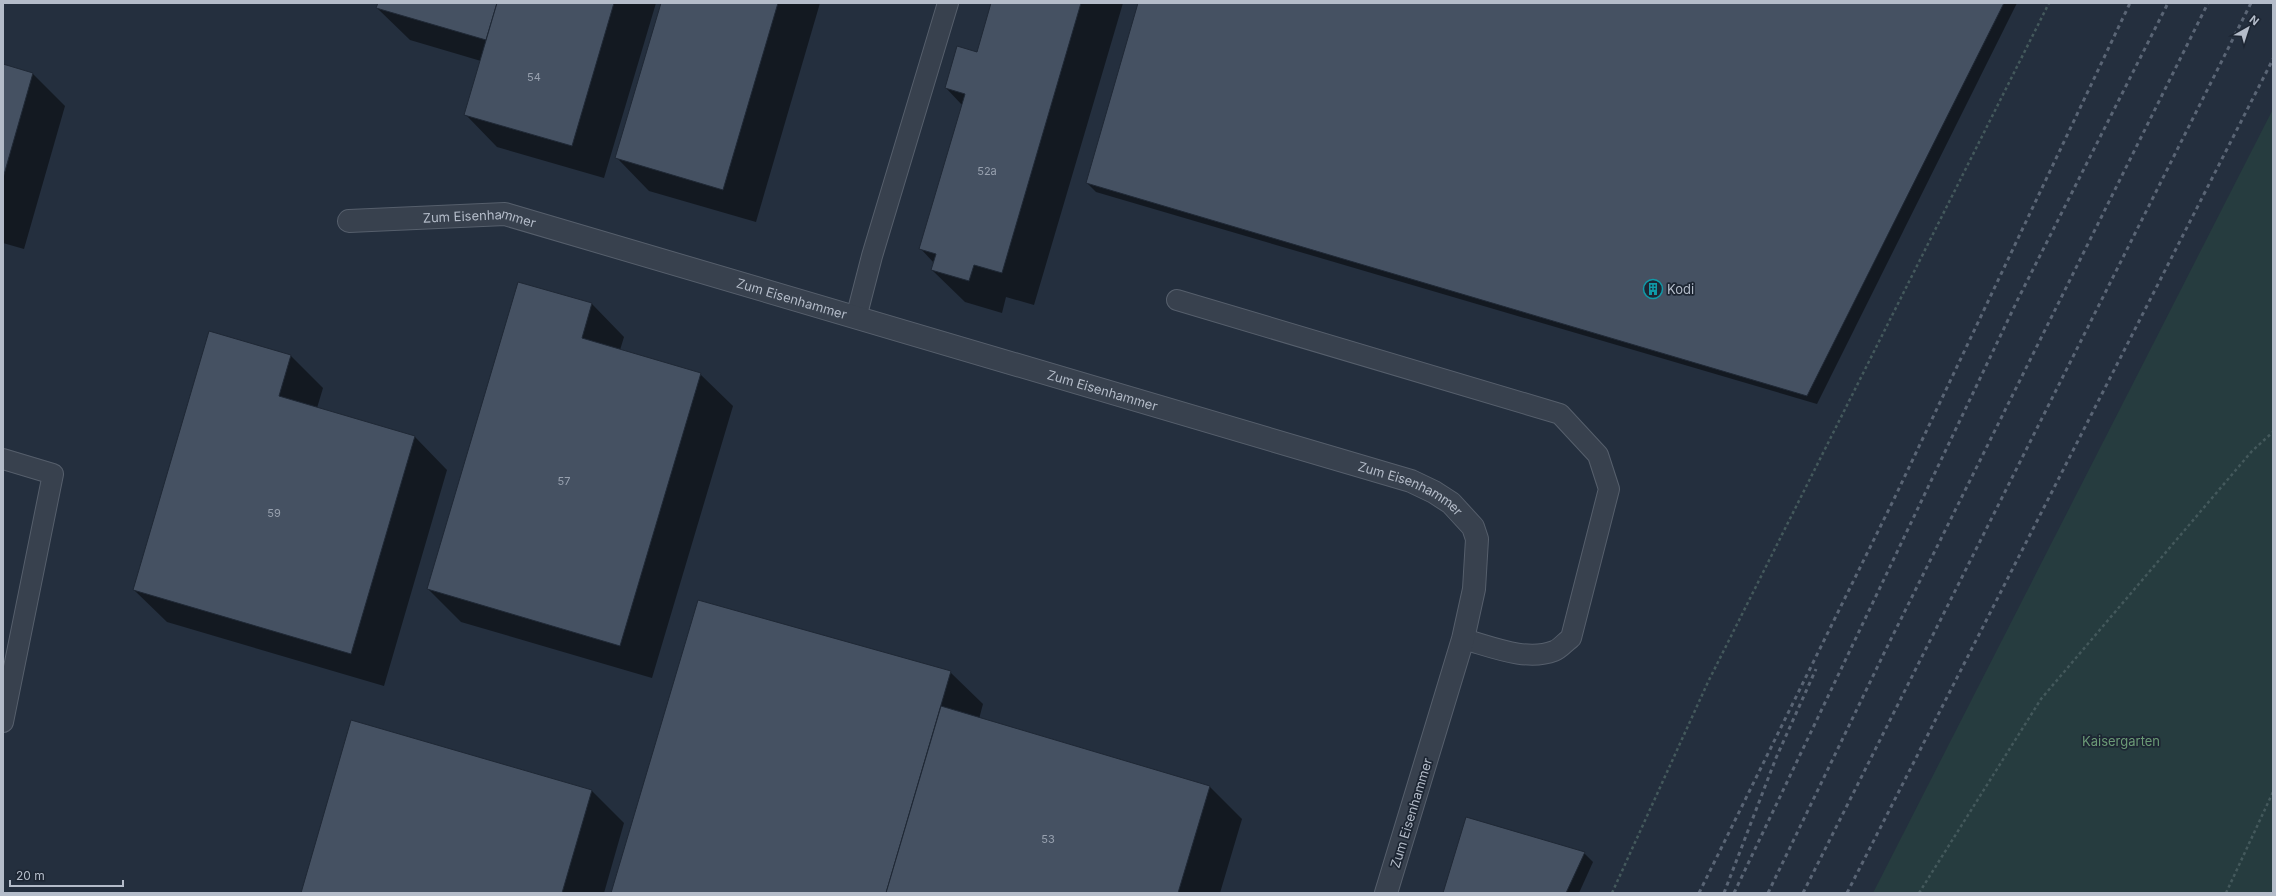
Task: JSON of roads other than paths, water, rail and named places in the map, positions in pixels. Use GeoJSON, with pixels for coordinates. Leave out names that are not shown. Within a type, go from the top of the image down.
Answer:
{"type":"FeatureCollection","features":[{"type":"Feature","properties":{"kind":"street","name":"Zum Eisenhammer"},"geometry":{"type":"LineString","coordinates":[[349,221],[505,214],[1404,479],[1434,492],[1451,503],[1466,517],[1473,527],[1477,539],[1474,589],[1463,639],[1386,893]]}},
{"type":"Feature","properties":{"kind":"lane"},"geometry":{"type":"LineString","coordinates":[[856,318],[872,256],[948,3]]}},
{"type":"Feature","properties":{"kind":"lane"},"geometry":{"type":"LineString","coordinates":[[1177,300],[1560,414],[1598,455],[1609,489],[1571,638],[1555,651],[1537,656],[1463,639]]}},
{"type":"Feature","properties":{"kind":"lane"},"geometry":{"type":"LineString","coordinates":[[3,459],[53,474],[3,722]]}},
{"type":"Feature","properties":{"kind":"railway"},"geometry":{"type":"LineString","coordinates":[[1699,893],[1894,499],[2130,3]]}},
{"type":"Feature","properties":{"kind":"railway"},"geometry":{"type":"LineString","coordinates":[[1734,893],[2018,299],[2168,3]]}},
{"type":"Feature","properties":{"kind":"railway"},"geometry":{"type":"LineString","coordinates":[[1768,893],[1888,645],[2208,3]]}},
{"type":"Feature","properties":{"kind":"railway"},"geometry":{"type":"LineString","coordinates":[[1803,893],[2251,3]]}},
{"type":"Feature","properties":{"kind":"railway"},"geometry":{"type":"LineString","coordinates":[[1847,893],[2273,59]]}},
{"type":"Feature","properties":{"kind":"railway"},"geometry":{"type":"LineString","coordinates":[[1724,893],[1776,758],[1816,669]]}},
{"type":"Feature","properties":{"kind":"place","name":"Kodi"},"geometry":{"type":"Point","coordinates":[1653,289]}},
{"type":"Feature","properties":{"kind":"park label","name":"Kaisergarten"},"geometry":{"type":"Point","coordinates":[2121,741]}}]}
